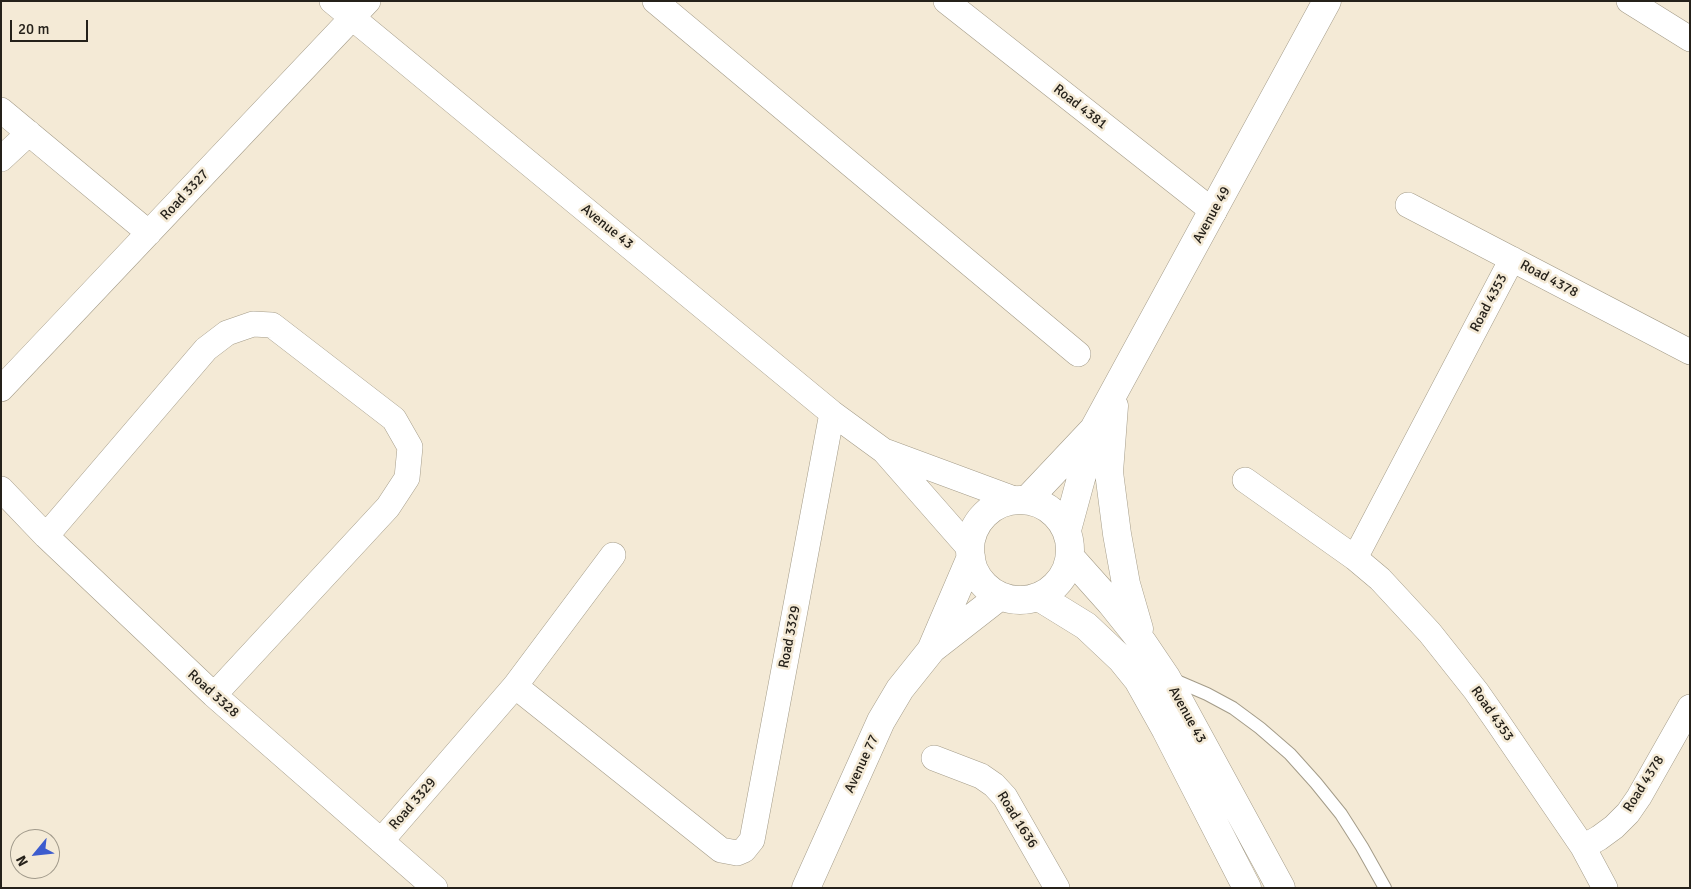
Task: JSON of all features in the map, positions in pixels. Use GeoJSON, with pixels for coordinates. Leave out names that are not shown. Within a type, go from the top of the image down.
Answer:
{"type":"FeatureCollection","features":[{"type":"Feature","properties":{"kind":"street","name":"Avenue 43"},"geometry":{"type":"LineString","coordinates":[[332,1],[361,10],[832,413],[884,451],[970,553]]}},
{"type":"Feature","properties":{"kind":"street"},"geometry":{"type":"LineString","coordinates":[[655,1],[1078,354]]}},
{"type":"Feature","properties":{"kind":"street","name":"Road 4381"},"geometry":{"type":"LineString","coordinates":[[946,1],[1214,212]]}},
{"type":"Feature","properties":{"kind":"street","name":"Avenue 49"},"geometry":{"type":"LineString","coordinates":[[1067,530],[1096,427],[1328,1]]}},
{"type":"Feature","properties":{"kind":"street"},"geometry":{"type":"LineString","coordinates":[[1629,1],[1690,39]]}},
{"type":"Feature","properties":{"kind":"street","name":"Road 3327"},"geometry":{"type":"LineString","coordinates":[[1,389],[361,10]]}},
{"type":"Feature","properties":{"kind":"street"},"geometry":{"type":"LineString","coordinates":[[1,110],[149,233]]}},
{"type":"Feature","properties":{"kind":"street"},"geometry":{"type":"LineString","coordinates":[[1,159],[29,133]]}},
{"type":"Feature","properties":{"kind":"street","name":"Road 4378"},"geometry":{"type":"LineString","coordinates":[[1408,205],[1690,352]]}},
{"type":"Feature","properties":{"kind":"street","name":"Road 4353"},"geometry":{"type":"LineString","coordinates":[[1355,558],[1512,259]]}},
{"type":"Feature","properties":{"kind":"street"},"geometry":{"type":"LineString","coordinates":[[46,536],[206,349],[227,333],[253,324],[272,325],[394,419],[410,447],[407,478],[388,507],[214,695]]}},
{"type":"Feature","properties":{"kind":"street"},"geometry":{"type":"LineString","coordinates":[[1115,392],[1109,472],[1126,584],[1143,643]]}},
{"type":"Feature","properties":{"kind":"street","name":"Road 3329"},"geometry":{"type":"LineString","coordinates":[[515,686],[721,850],[736,853],[744,850],[752,840],[832,413]]}},
{"type":"Feature","properties":{"kind":"street","name":"Avenue 49"},"geometry":{"type":"LineString","coordinates":[[1020,500],[1096,427]]}},
{"type":"Feature","properties":{"kind":"street","name":"Avenue 43"},"geometry":{"type":"LineString","coordinates":[[884,451],[1020,500]]}},
{"type":"Feature","properties":{"kind":"street","name":"Road 4353"},"geometry":{"type":"LineString","coordinates":[[1245,480],[1355,558],[1380,579],[1424,626],[1476,691],[1583,847],[1605,888]]}},
{"type":"Feature","properties":{"kind":"street","name":"Road 3328"},"geometry":{"type":"LineString","coordinates":[[1,489],[46,536],[214,695],[435,888]]}},
{"type":"Feature","properties":{"kind":"street"},"geometry":{"type":"LineString","coordinates":[[1020,500],[1040,503],[1060,519],[1067,530],[1070,557],[1065,574],[1054,588],[1039,597],[1026,600],[1000,596],[988,588],[979,578],[970,553],[972,535],[983,516],[1000,503],[1020,500]]}},
{"type":"Feature","properties":{"kind":"street","name":"Avenue 77"},"geometry":{"type":"LineString","coordinates":[[932,649],[970,553]]}},
{"type":"Feature","properties":{"kind":"street","name":"Road 3329"},"geometry":{"type":"LineString","coordinates":[[381,841],[515,686],[613,555]]}},
{"type":"Feature","properties":{"kind":"street","name":"Avenue 43"},"geometry":{"type":"LineString","coordinates":[[1070,557],[1111,603],[1143,643],[1166,677],[1281,888]]}},
{"type":"Feature","properties":{"kind":"street","name":"Avenue 77"},"geometry":{"type":"LineString","coordinates":[[806,888],[881,721],[900,689],[932,649],[1000,596]]}},
{"type":"Feature","properties":{"kind":"street","name":"Avenue 43"},"geometry":{"type":"LineString","coordinates":[[1039,597],[1086,626],[1121,659],[1138,680],[1166,730],[1247,888]]}},
{"type":"Feature","properties":{"kind":"street","name":"Road 4378"},"geometry":{"type":"LineString","coordinates":[[1583,847],[1614,827],[1628,813],[1639,798],[1690,707]]}},
{"type":"Feature","properties":{"kind":"street","name":"Road 1636"},"geometry":{"type":"LineString","coordinates":[[934,758],[981,776],[1000,791],[1014,811],[1057,888]]}},
{"type":"Feature","properties":{"kind":"lane"},"geometry":{"type":"LineString","coordinates":[[1166,677],[1233,708],[1290,754],[1341,814],[1384,888]]}}]}
